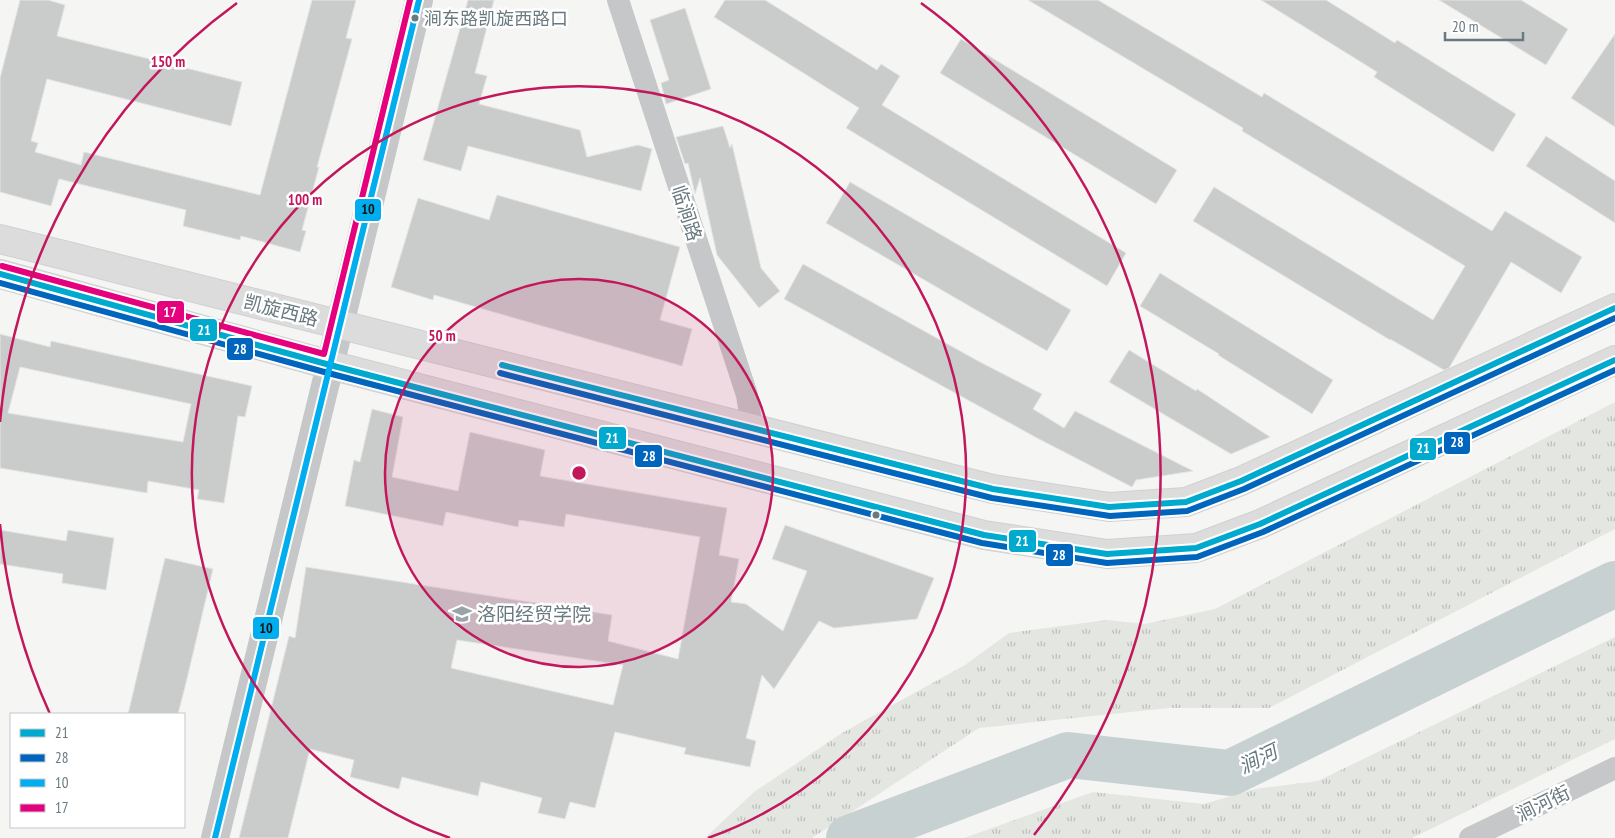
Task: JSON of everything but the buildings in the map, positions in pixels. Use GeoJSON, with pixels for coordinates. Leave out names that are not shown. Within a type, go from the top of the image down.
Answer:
{"type":"FeatureCollection","features":[{"type":"Feature","properties":{"kind":"main road","name":"凯旋西路"},"geometry":{"type":"LineString","coordinates":[[0,239],[993,489],[1109,507],[1186,502],[1241,480],[1615,308]]}},
{"type":"Feature","properties":{"kind":"main road","name":"凯旋西路"},"geometry":{"type":"LineString","coordinates":[[0,274],[322,363],[984,535],[1107,554],[1196,548],[1260,524],[1615,360]]}},
{"type":"Feature","properties":{"kind":"street"},"geometry":{"type":"LineString","coordinates":[[332,322],[402,0]]}},
{"type":"Feature","properties":{"kind":"street"},"geometry":{"type":"LineString","coordinates":[[200,838],[332,322],[419,0]]}},
{"type":"Feature","properties":{"kind":"street","name":"临涧路"},"geometry":{"type":"LineString","coordinates":[[618,0],[747,395],[752,427]]}},
{"type":"Feature","properties":{"kind":"street"},"geometry":{"type":"LineString","coordinates":[[215,838],[322,363]]}},
{"type":"Feature","properties":{"kind":"street","name":"涧河街"},"geometry":{"type":"LineString","coordinates":[[1470,838],[1615,768]]}},
{"type":"Feature","properties":{"kind":"green space"},"geometry":{"type":"Polygon","coordinates":[[[1615,402],[1615,529],[1269,708],[1169,708],[979,728],[812,838],[705,838],[754,792],[842,733],[965,665],[1009,633],[1107,620],[1145,624],[1215,609],[1615,402]]]}},
{"type":"Feature","properties":{"kind":"green space"},"geometry":{"type":"Polygon","coordinates":[[[1615,637],[1615,739],[1412,838],[964,838],[1093,792],[1204,804],[1255,789],[1318,781],[1615,637]]]}},
{"type":"Feature","properties":{"kind":"waterway","name":"涧河"},"geometry":{"type":"LineString","coordinates":[[849,838],[1068,755],[1230,773],[1615,584]]}},
{"type":"Feature","properties":{"kind":"transit line","name":"17"},"geometry":{"type":"LineString","coordinates":[[2,266],[324,354],[410,0]]}},
{"type":"Feature","properties":{"kind":"transit line","name":"10"},"geometry":{"type":"LineString","coordinates":[[215,838],[419,0]]}},
{"type":"Feature","properties":{"kind":"transit line","name":"21"},"geometry":{"type":"LineString","coordinates":[[0,274],[330,365],[984,535],[1107,554],[1196,548],[1260,524],[1615,360]]}},
{"type":"Feature","properties":{"kind":"transit line","name":"28"},"geometry":{"type":"LineString","coordinates":[[0,283],[328,373],[982,543],[1107,563],[1197,557],[1263,532],[1615,370]]}},
{"type":"Feature","properties":{"kind":"transit line","name":"21"},"geometry":{"type":"LineString","coordinates":[[502,365],[993,489],[1109,507],[1186,502],[1241,481],[1615,308]]}},
{"type":"Feature","properties":{"kind":"transit line","name":"28"},"geometry":{"type":"LineString","coordinates":[[500,373],[992,498],[1110,516],[1187,511],[1244,489],[1615,318]]}},
{"type":"Feature","properties":{"kind":"place","name":"涧东路凯旋西路口"},"geometry":{"type":"Point","coordinates":[415,18]}},
{"type":"Feature","properties":{"kind":"place","name":"洛阳经贸学院"},"geometry":{"type":"Point","coordinates":[462,614]}}]}
